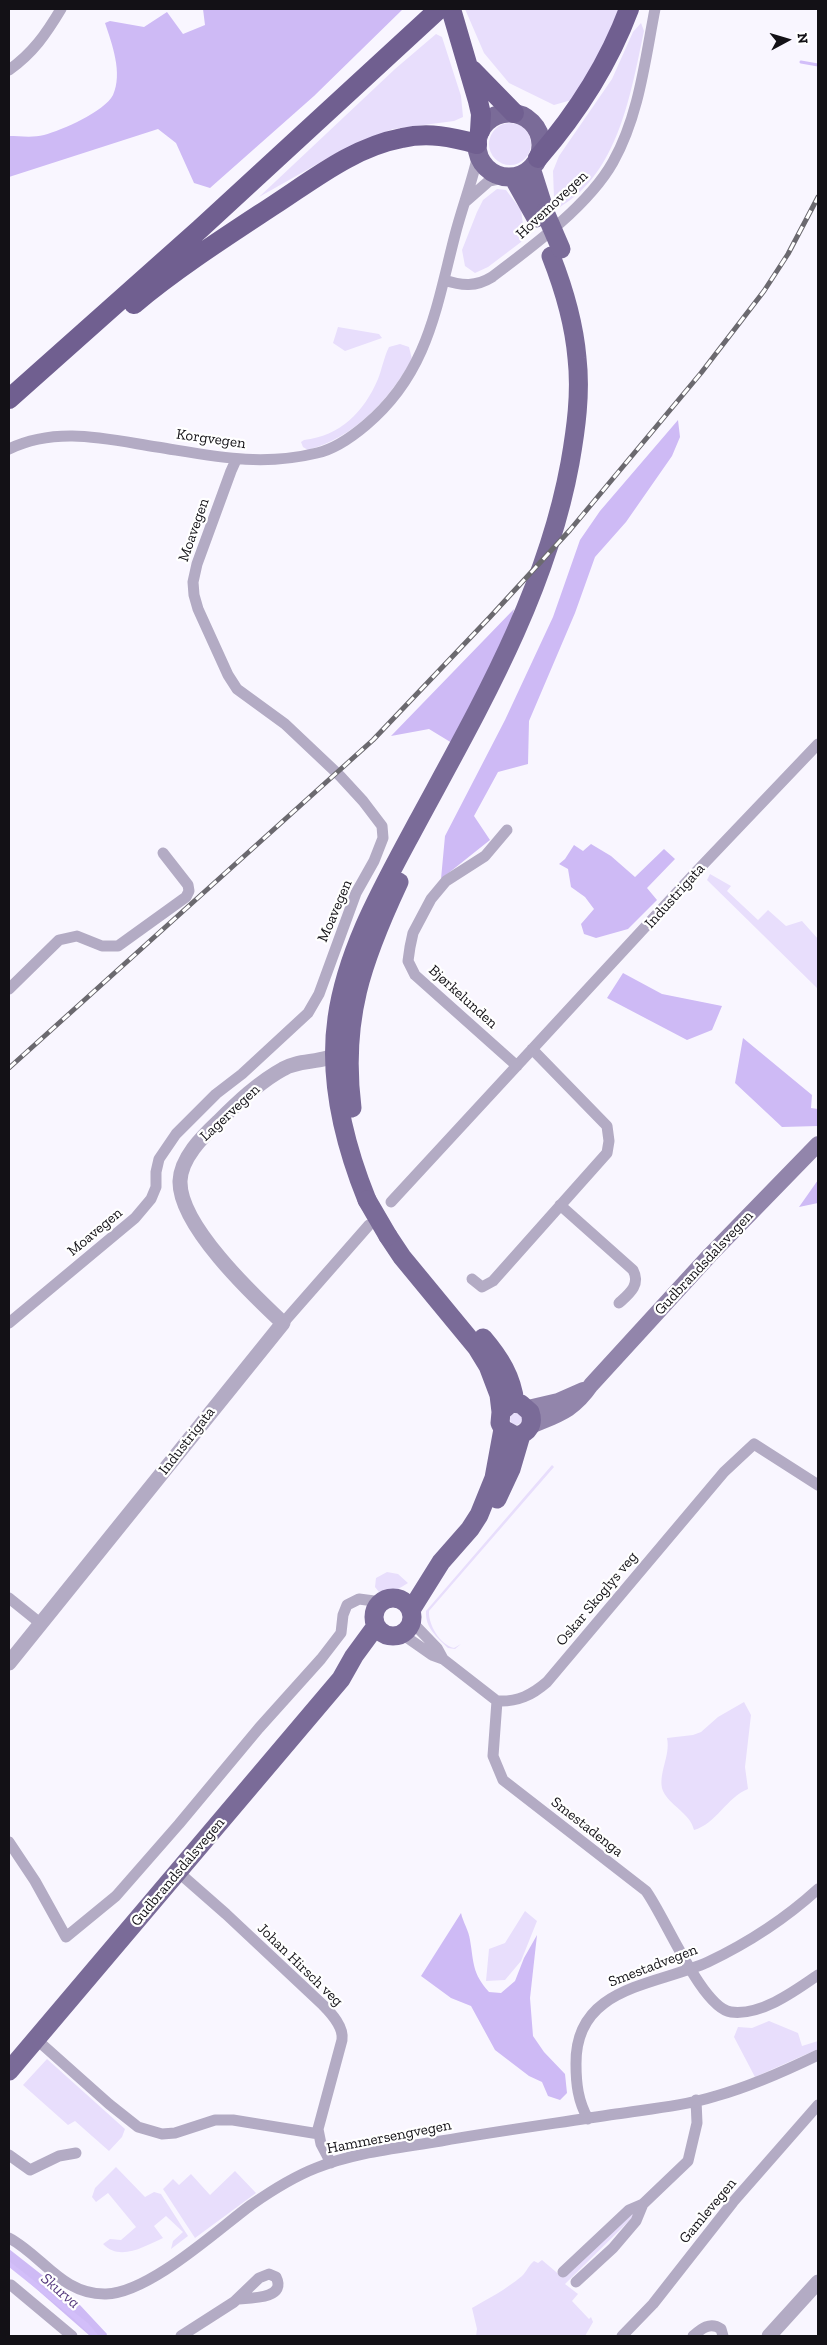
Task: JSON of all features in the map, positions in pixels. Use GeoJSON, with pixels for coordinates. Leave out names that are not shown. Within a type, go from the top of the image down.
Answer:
{"type":"FeatureCollection","features":[{"type":"Feature","properties":{"kind":"highway"},"geometry":{"type":"LineString","coordinates":[[9,399],[200,229],[439,9]]}},
{"type":"Feature","properties":{"kind":"highway"},"geometry":{"type":"LineString","coordinates":[[9,411],[140,299],[179,269],[330,169],[363,150],[403,137],[443,136],[478,143],[478,101],[451,9]]}},
{"type":"Feature","properties":{"kind":"highway"},"geometry":{"type":"LineString","coordinates":[[535,163],[560,133],[596,81],[629,9]]}},
{"type":"Feature","properties":{"kind":"highway"},"geometry":{"type":"LineString","coordinates":[[469,66],[514,113]]}},
{"type":"Feature","properties":{"kind":"main road"},"geometry":{"type":"LineString","coordinates":[[516,1419],[483,1356],[424,1286],[392,1234],[361,1151],[352,1112],[342,1038],[345,983],[352,957],[369,917],[520,625],[543,566],[559,515],[575,436],[578,374],[570,314],[556,253],[540,215],[511,177],[490,170],[478,143],[487,121],[497,114],[514,113],[526,117],[539,132],[541,145],[535,163],[540,215]]}},
{"type":"Feature","properties":{"kind":"main road"},"geometry":{"type":"LineString","coordinates":[[511,177],[535,163]]}},
{"type":"Feature","properties":{"kind":"main road"},"geometry":{"type":"LineString","coordinates":[[342,1038],[334,1060],[341,1116],[350,1154],[378,1199]]}},
{"type":"Feature","properties":{"kind":"main road","name":"Gudbrandsdalsvegen"},"geometry":{"type":"LineString","coordinates":[[9,2071],[346,1672],[354,1656],[398,1621],[441,1562],[470,1529],[479,1515],[496,1501],[506,1482],[516,1419],[553,1418],[580,1401],[592,1385],[710,1255],[818,1144]]}},
{"type":"Feature","properties":{"kind":"main road"},"geometry":{"type":"LineString","coordinates":[[379,1605],[374,1614],[398,1621]]}},
{"type":"Feature","properties":{"kind":"street"},"geometry":{"type":"LineString","coordinates":[[9,70],[26,58],[44,38],[61,9]]}},
{"type":"Feature","properties":{"kind":"street","name":"Hovemovegen"},"geometry":{"type":"LineString","coordinates":[[444,280],[467,285],[478,284],[492,276],[573,210],[604,176],[617,155],[628,127],[655,9]]}},
{"type":"Feature","properties":{"kind":"street","name":"Korgvegen"},"geometry":{"type":"LineString","coordinates":[[9,449],[48,436],[82,435],[236,460],[270,460],[319,453],[357,432],[371,421],[399,392],[412,372],[426,344],[436,314],[465,202],[478,143]]}},
{"type":"Feature","properties":{"kind":"street"},"geometry":{"type":"LineString","coordinates":[[465,202],[489,181],[511,177]]}},
{"type":"Feature","properties":{"kind":"street","name":"Moavegen"},"geometry":{"type":"LineString","coordinates":[[9,1323],[135,1218],[151,1199],[156,1187],[156,1172],[159,1159],[176,1134],[216,1094],[242,1074],[308,1013],[320,994],[356,893],[374,861],[383,838],[382,826],[363,800],[340,776],[285,724],[237,688],[228,675],[198,609],[194,595],[197,564],[230,471],[236,460]]}},
{"type":"Feature","properties":{"kind":"street","name":"Industrigata"},"geometry":{"type":"LineString","coordinates":[[378,1199],[517,1066],[818,744]]}},
{"type":"Feature","properties":{"kind":"street","name":"Bjørkelunden"},"geometry":{"type":"LineString","coordinates":[[507,830],[485,856],[461,870],[439,888],[422,913],[413,933],[408,961],[415,975],[517,1066]]}},
{"type":"Feature","properties":{"kind":"street"},"geometry":{"type":"LineString","coordinates":[[9,989],[59,940],[77,936],[102,946],[118,946],[186,897],[189,891],[188,885],[163,853]]}},
{"type":"Feature","properties":{"kind":"street"},"geometry":{"type":"LineString","coordinates":[[291,1065],[342,1038]]}},
{"type":"Feature","properties":{"kind":"street"},"geometry":{"type":"LineString","coordinates":[[472,1279],[482,1287],[493,1281],[607,1153],[609,1141],[607,1126],[532,1049]]}},
{"type":"Feature","properties":{"kind":"street","name":"Lagervegen"},"geometry":{"type":"LineString","coordinates":[[283,1323],[237,1277],[190,1219],[182,1199],[180,1181],[182,1169],[198,1141],[253,1090],[291,1065],[334,1060]]}},
{"type":"Feature","properties":{"kind":"street"},"geometry":{"type":"LineString","coordinates":[[560,1205],[633,1270],[636,1278],[634,1287],[619,1303]]}},
{"type":"Feature","properties":{"kind":"street","name":"Industrigata"},"geometry":{"type":"LineString","coordinates":[[9,1663],[283,1323],[369,1224]]}},
{"type":"Feature","properties":{"kind":"street","name":"Oskar Skoglys veg"},"geometry":{"type":"LineString","coordinates":[[497,1701],[515,1700],[532,1695],[547,1682],[724,1472],[754,1444],[818,1486]]}},
{"type":"Feature","properties":{"kind":"street"},"geometry":{"type":"LineString","coordinates":[[9,1598],[40,1623]]}},
{"type":"Feature","properties":{"kind":"street"},"geometry":{"type":"LineString","coordinates":[[9,1842],[35,1881],[66,1937],[116,1896],[259,1728],[321,1659],[341,1634],[343,1615],[347,1605],[359,1598],[374,1601],[379,1605]]}},
{"type":"Feature","properties":{"kind":"street"},"geometry":{"type":"LineString","coordinates":[[398,1621],[432,1655],[443,1659],[497,1701]]}},
{"type":"Feature","properties":{"kind":"street","name":"Smestadenga"},"geometry":{"type":"LineString","coordinates":[[497,1701],[494,1756],[503,1780],[646,1892],[658,1908],[708,1998],[716,2005],[730,2012],[760,2008],[818,1975]]}},
{"type":"Feature","properties":{"kind":"street","name":"Johan Hirsch veg"},"geometry":{"type":"LineString","coordinates":[[177,1871],[226,1914],[332,2014],[339,2027],[342,2040],[325,2100],[318,2129],[319,2134]]}},
{"type":"Feature","properties":{"kind":"street","name":"Smestadvegen"},"geometry":{"type":"LineString","coordinates":[[588,2119],[581,2105],[576,2082],[576,2057],[578,2041],[596,2009],[609,1997],[691,1969],[740,1946],[772,1926],[818,1889]]}},
{"type":"Feature","properties":{"kind":"street"},"geometry":{"type":"LineString","coordinates":[[36,2039],[109,2104],[138,2127],[162,2134],[175,2133],[215,2120],[233,2120],[319,2134],[331,2162]]}},
{"type":"Feature","properties":{"kind":"street","name":"Hammersengvegen"},"geometry":{"type":"LineString","coordinates":[[9,2238],[18,2243],[60,2280],[76,2288],[87,2292],[106,2294],[124,2291],[149,2280],[254,2203],[283,2185],[331,2162],[696,2100],[757,2083],[818,2055]]}},
{"type":"Feature","properties":{"kind":"street"},"geometry":{"type":"LineString","coordinates":[[563,2272],[629,2210],[643,2204],[688,2161],[697,2123],[696,2100]]}},
{"type":"Feature","properties":{"kind":"street","name":"Gamlevegen"},"geometry":{"type":"LineString","coordinates":[[622,2336],[653,2304],[733,2202],[818,2105]]}},
{"type":"Feature","properties":{"kind":"street"},"geometry":{"type":"LineString","coordinates":[[9,2155],[30,2170],[59,2156],[76,2153]]}},
{"type":"Feature","properties":{"kind":"street"},"geometry":{"type":"LineString","coordinates":[[576,2282],[613,2248],[636,2221],[643,2204]]}},
{"type":"Feature","properties":{"kind":"street"},"geometry":{"type":"LineString","coordinates":[[769,2336],[818,2282]]}},
{"type":"Feature","properties":{"kind":"street"},"geometry":{"type":"LineString","coordinates":[[9,2285],[72,2336]]}},
{"type":"Feature","properties":{"kind":"street"},"geometry":{"type":"LineString","coordinates":[[181,2336],[237,2299]]}},
{"type":"Feature","properties":{"kind":"street"},"geometry":{"type":"LineString","coordinates":[[693,2336],[712,2325],[721,2329],[723,2336]]}},
{"type":"Feature","properties":{"kind":"shaded area"},"geometry":{"type":"Polygon","coordinates":[[[203,9],[403,9],[314,96],[210,188],[194,183],[176,143],[158,129],[9,177],[9,136],[31,137],[52,133],[92,114],[101,108],[113,95],[116,86],[117,68],[105,23],[110,21],[144,27],[167,12],[183,34],[205,25],[203,9]]]}},
{"type":"Feature","properties":{"kind":"shaded area"},"geometry":{"type":"Polygon","coordinates":[[[465,9],[621,9],[611,34],[575,99],[554,105],[509,83],[484,53],[465,9]]]}},
{"type":"Feature","properties":{"kind":"shaded area"},"geometry":{"type":"Polygon","coordinates":[[[641,23],[644,31],[634,79],[619,129],[609,152],[596,173],[580,192],[560,207],[554,198],[553,171],[559,156],[612,79],[633,32],[641,23]]]}},
{"type":"Feature","properties":{"kind":"shaded area"},"geometry":{"type":"Polygon","coordinates":[[[436,34],[442,37],[461,96],[463,117],[454,121],[393,129],[342,150],[259,197],[395,69],[436,34]]]}},
{"type":"Feature","properties":{"kind":"shaded area"},"geometry":{"type":"Polygon","coordinates":[[[514,123],[522,126],[528,132],[531,144],[528,156],[522,162],[506,165],[498,162],[492,156],[489,140],[492,132],[498,126],[514,123]]]}},
{"type":"Feature","properties":{"kind":"shaded area"},"geometry":{"type":"Polygon","coordinates":[[[497,189],[506,190],[521,210],[525,239],[488,267],[475,273],[465,266],[462,250],[483,200],[497,189]]]}},
{"type":"Feature","properties":{"kind":"shaded area"},"geometry":{"type":"Polygon","coordinates":[[[338,327],[379,334],[382,338],[345,351],[333,343],[338,327]]]}},
{"type":"Feature","properties":{"kind":"shaded area"},"geometry":{"type":"Polygon","coordinates":[[[400,344],[409,347],[412,359],[393,389],[369,415],[341,436],[325,444],[308,450],[303,447],[301,442],[304,440],[317,438],[340,428],[358,412],[366,402],[378,379],[389,347],[400,344]]]}},
{"type":"Feature","properties":{"kind":"shaded area"},"geometry":{"type":"Polygon","coordinates":[[[678,420],[680,437],[672,456],[626,522],[595,557],[575,613],[529,721],[528,764],[498,772],[474,816],[490,840],[441,879],[445,836],[505,720],[553,617],[580,540],[600,511],[678,420]]]}},
{"type":"Feature","properties":{"kind":"shaded area"},"geometry":{"type":"Polygon","coordinates":[[[514,609],[509,632],[452,743],[429,729],[391,736],[514,609]]]}},
{"type":"Feature","properties":{"kind":"shaded area"},"geometry":{"type":"Polygon","coordinates":[[[591,844],[611,856],[635,877],[664,849],[675,859],[647,888],[657,900],[628,929],[596,938],[584,934],[581,924],[594,909],[585,897],[571,887],[568,869],[559,864],[565,859],[574,845],[583,851],[591,844]]]}},
{"type":"Feature","properties":{"kind":"shaded area"},"geometry":{"type":"Polygon","coordinates":[[[710,874],[731,886],[727,891],[758,920],[768,910],[786,926],[802,921],[818,939],[818,989],[707,880],[710,874]]]}},
{"type":"Feature","properties":{"kind":"shaded area"},"geometry":{"type":"Polygon","coordinates":[[[623,973],[662,994],[722,1006],[712,1030],[687,1040],[607,998],[623,973]]]}},
{"type":"Feature","properties":{"kind":"shaded area"},"geometry":{"type":"Polygon","coordinates":[[[743,1038],[812,1095],[811,1108],[818,1109],[818,1126],[782,1127],[735,1083],[743,1038]]]}},
{"type":"Feature","properties":{"kind":"shaded area"},"geometry":{"type":"Polygon","coordinates":[[[818,1180],[818,1203],[799,1207],[818,1180]]]}},
{"type":"Feature","properties":{"kind":"shaded area"},"geometry":{"type":"Polygon","coordinates":[[[514,1413],[518,1413],[522,1419],[518,1425],[514,1425],[510,1421],[510,1417],[514,1413]]]}},
{"type":"Feature","properties":{"kind":"shaded area"},"geometry":{"type":"Polygon","coordinates":[[[552,1465],[554,1467],[429,1611],[433,1628],[444,1643],[454,1648],[461,1644],[455,1649],[448,1648],[436,1636],[427,1622],[426,1611],[552,1465]]]}},
{"type":"Feature","properties":{"kind":"shaded area"},"geometry":{"type":"Polygon","coordinates":[[[387,1572],[398,1574],[408,1583],[395,1591],[379,1592],[375,1587],[376,1578],[387,1572]]]}},
{"type":"Feature","properties":{"kind":"shaded area"},"geometry":{"type":"Polygon","coordinates":[[[744,1702],[751,1715],[745,1767],[748,1789],[734,1798],[709,1822],[694,1830],[692,1824],[663,1791],[662,1778],[668,1745],[667,1738],[693,1735],[701,1732],[718,1717],[744,1702]]]}},
{"type":"Feature","properties":{"kind":"shaded area"},"geometry":{"type":"Polygon","coordinates":[[[525,1911],[537,1921],[521,1961],[505,1980],[486,1981],[489,1949],[505,1943],[525,1911]]]}},
{"type":"Feature","properties":{"kind":"shaded area"},"geometry":{"type":"Polygon","coordinates":[[[461,1913],[479,1979],[489,1992],[501,1993],[515,1981],[524,1958],[537,1935],[530,1998],[533,2036],[544,2052],[565,2074],[567,2093],[560,2100],[548,2096],[542,2082],[529,2076],[495,2050],[471,2006],[451,1998],[421,1976],[461,1913]]]}},
{"type":"Feature","properties":{"kind":"shaded area"},"geometry":{"type":"Polygon","coordinates":[[[769,2021],[798,2033],[802,2046],[818,2041],[818,2049],[755,2077],[734,2037],[738,2027],[752,2028],[769,2021]]]}},
{"type":"Feature","properties":{"kind":"shaded area"},"geometry":{"type":"Polygon","coordinates":[[[47,2059],[125,2129],[122,2137],[109,2151],[75,2121],[68,2125],[23,2085],[47,2059]]]}},
{"type":"Feature","properties":{"kind":"shaded area"},"geometry":{"type":"Polygon","coordinates":[[[116,2167],[145,2197],[154,2192],[161,2194],[188,2236],[171,2249],[173,2241],[183,2232],[166,2216],[154,2226],[163,2238],[148,2245],[133,2251],[117,2252],[103,2244],[110,2239],[121,2240],[136,2227],[108,2193],[96,2202],[92,2197],[95,2188],[116,2167]]]}},
{"type":"Feature","properties":{"kind":"shaded area"},"geometry":{"type":"Polygon","coordinates":[[[235,2171],[256,2193],[195,2238],[163,2189],[173,2179],[179,2185],[191,2174],[210,2195],[235,2171]]]}},
{"type":"Feature","properties":{"kind":"shaded area"},"geometry":{"type":"Polygon","coordinates":[[[636,2211],[631,2219],[565,2284],[578,2294],[572,2301],[589,2319],[591,2317],[593,2322],[585,2336],[476,2336],[477,2329],[472,2308],[516,2281],[534,2261],[538,2263],[542,2260],[562,2277],[636,2211]]]}},
{"type":"Feature","properties":{"kind":"shaded area"},"geometry":{"type":"Polygon","coordinates":[[[9,2249],[79,2304],[107,2334],[106,2336],[90,2336],[9,2265],[9,2249]]]}},
{"type":"Feature","properties":{"kind":"shaded area"},"geometry":{"type":"Polygon","coordinates":[[[9,2261],[88,2323],[99,2336],[91,2336],[74,2319],[9,2267],[9,2261]]]}},
{"type":"Feature","properties":{"kind":"waterway"},"geometry":{"type":"LineString","coordinates":[[801,62],[818,65]]}},
{"type":"Feature","properties":{"kind":"railway"},"geometry":{"type":"LineString","coordinates":[[9,1068],[373,740],[490,617],[570,530],[701,373],[764,291],[788,254],[818,197]]}},
{"type":"Feature","properties":{"kind":"water label","name":"Skurva"},"geometry":{"type":"Point","coordinates":[60,2291]}}]}
